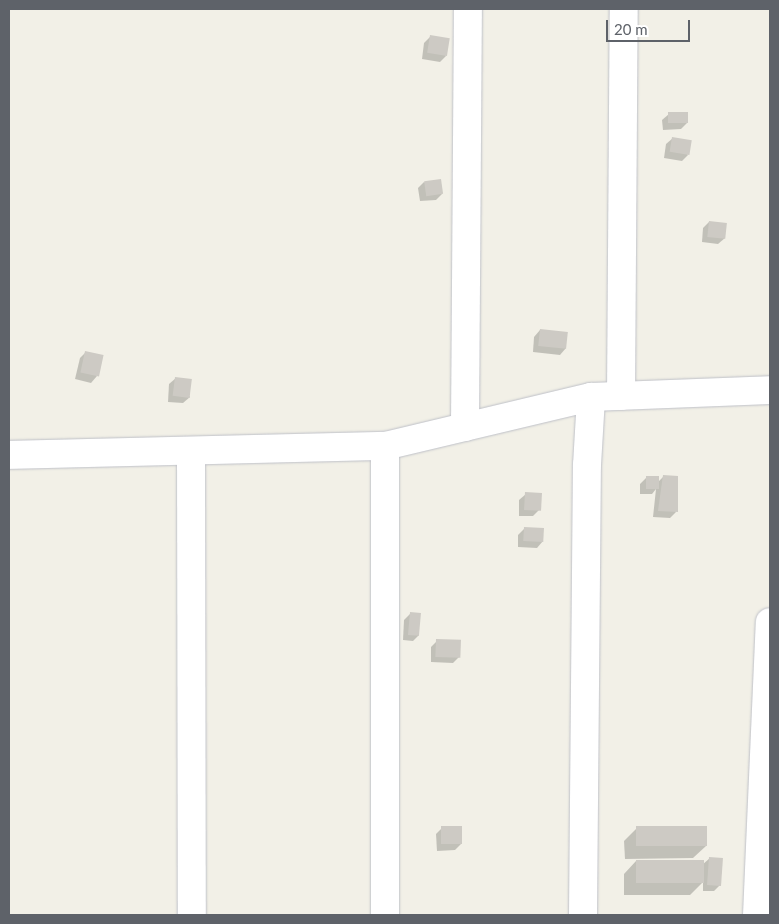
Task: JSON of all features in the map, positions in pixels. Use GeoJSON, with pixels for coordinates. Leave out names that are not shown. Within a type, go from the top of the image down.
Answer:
{"type":"FeatureCollection","features":[{"type":"Feature","properties":{"kind":"street"},"geometry":{"type":"LineString","coordinates":[[465,427],[468,9]]}},
{"type":"Feature","properties":{"kind":"street"},"geometry":{"type":"LineString","coordinates":[[622,396],[624,9]]}},
{"type":"Feature","properties":{"kind":"street"},"geometry":{"type":"LineString","coordinates":[[9,455],[385,446],[591,397],[770,390]]}},
{"type":"Feature","properties":{"kind":"street"},"geometry":{"type":"LineString","coordinates":[[583,915],[587,465],[591,397]]}},
{"type":"Feature","properties":{"kind":"street"},"geometry":{"type":"LineString","coordinates":[[385,446],[385,915]]}},
{"type":"Feature","properties":{"kind":"street"},"geometry":{"type":"LineString","coordinates":[[191,451],[192,915]]}},
{"type":"Feature","properties":{"kind":"street"},"geometry":{"type":"LineString","coordinates":[[757,915],[770,623]]}},
{"type":"Feature","properties":{"kind":"building"},"geometry":{"type":"Polygon","coordinates":[[[430,35],[450,38],[447,56],[427,53],[430,35]]]}},
{"type":"Feature","properties":{"kind":"building"},"geometry":{"type":"Polygon","coordinates":[[[668,112],[688,112],[688,123],[668,123],[668,112]]]}},
{"type":"Feature","properties":{"kind":"building"},"geometry":{"type":"Polygon","coordinates":[[[672,137],[692,140],[689,155],[670,152],[672,137]]]}},
{"type":"Feature","properties":{"kind":"building"},"geometry":{"type":"Polygon","coordinates":[[[441,179],[443,194],[426,196],[424,181],[441,179]]]}},
{"type":"Feature","properties":{"kind":"building"},"geometry":{"type":"Polygon","coordinates":[[[709,221],[727,223],[725,239],[707,237],[709,221]]]}},
{"type":"Feature","properties":{"kind":"building"},"geometry":{"type":"Polygon","coordinates":[[[540,329],[568,332],[566,349],[538,346],[540,329]]]}},
{"type":"Feature","properties":{"kind":"building"},"geometry":{"type":"Polygon","coordinates":[[[85,351],[104,355],[99,376],[80,373],[85,351]]]}},
{"type":"Feature","properties":{"kind":"building"},"geometry":{"type":"Polygon","coordinates":[[[175,377],[192,379],[190,398],[173,396],[175,377]]]}},
{"type":"Feature","properties":{"kind":"building"},"geometry":{"type":"Polygon","coordinates":[[[663,475],[678,476],[678,512],[658,511],[663,475]]]}},
{"type":"Feature","properties":{"kind":"building"},"geometry":{"type":"Polygon","coordinates":[[[646,476],[659,476],[659,489],[646,489],[646,476]]]}},
{"type":"Feature","properties":{"kind":"building"},"geometry":{"type":"Polygon","coordinates":[[[525,492],[542,493],[541,511],[524,510],[525,492]]]}},
{"type":"Feature","properties":{"kind":"building"},"geometry":{"type":"Polygon","coordinates":[[[524,527],[544,528],[543,542],[523,541],[524,527]]]}},
{"type":"Feature","properties":{"kind":"building"},"geometry":{"type":"Polygon","coordinates":[[[410,612],[421,613],[419,636],[408,635],[410,612]]]}},
{"type":"Feature","properties":{"kind":"building"},"geometry":{"type":"Polygon","coordinates":[[[436,639],[461,640],[460,658],[435,657],[436,639]]]}},
{"type":"Feature","properties":{"kind":"building"},"geometry":{"type":"Polygon","coordinates":[[[441,826],[462,826],[462,844],[441,844],[441,826]]]}},
{"type":"Feature","properties":{"kind":"building"},"geometry":{"type":"Polygon","coordinates":[[[636,826],[707,826],[707,846],[636,846],[636,826]]]}},
{"type":"Feature","properties":{"kind":"building"},"geometry":{"type":"Polygon","coordinates":[[[709,857],[723,858],[721,886],[707,885],[709,857]]]}},
{"type":"Feature","properties":{"kind":"building"},"geometry":{"type":"Polygon","coordinates":[[[636,860],[704,860],[704,883],[636,883],[636,860]]]}}]}
